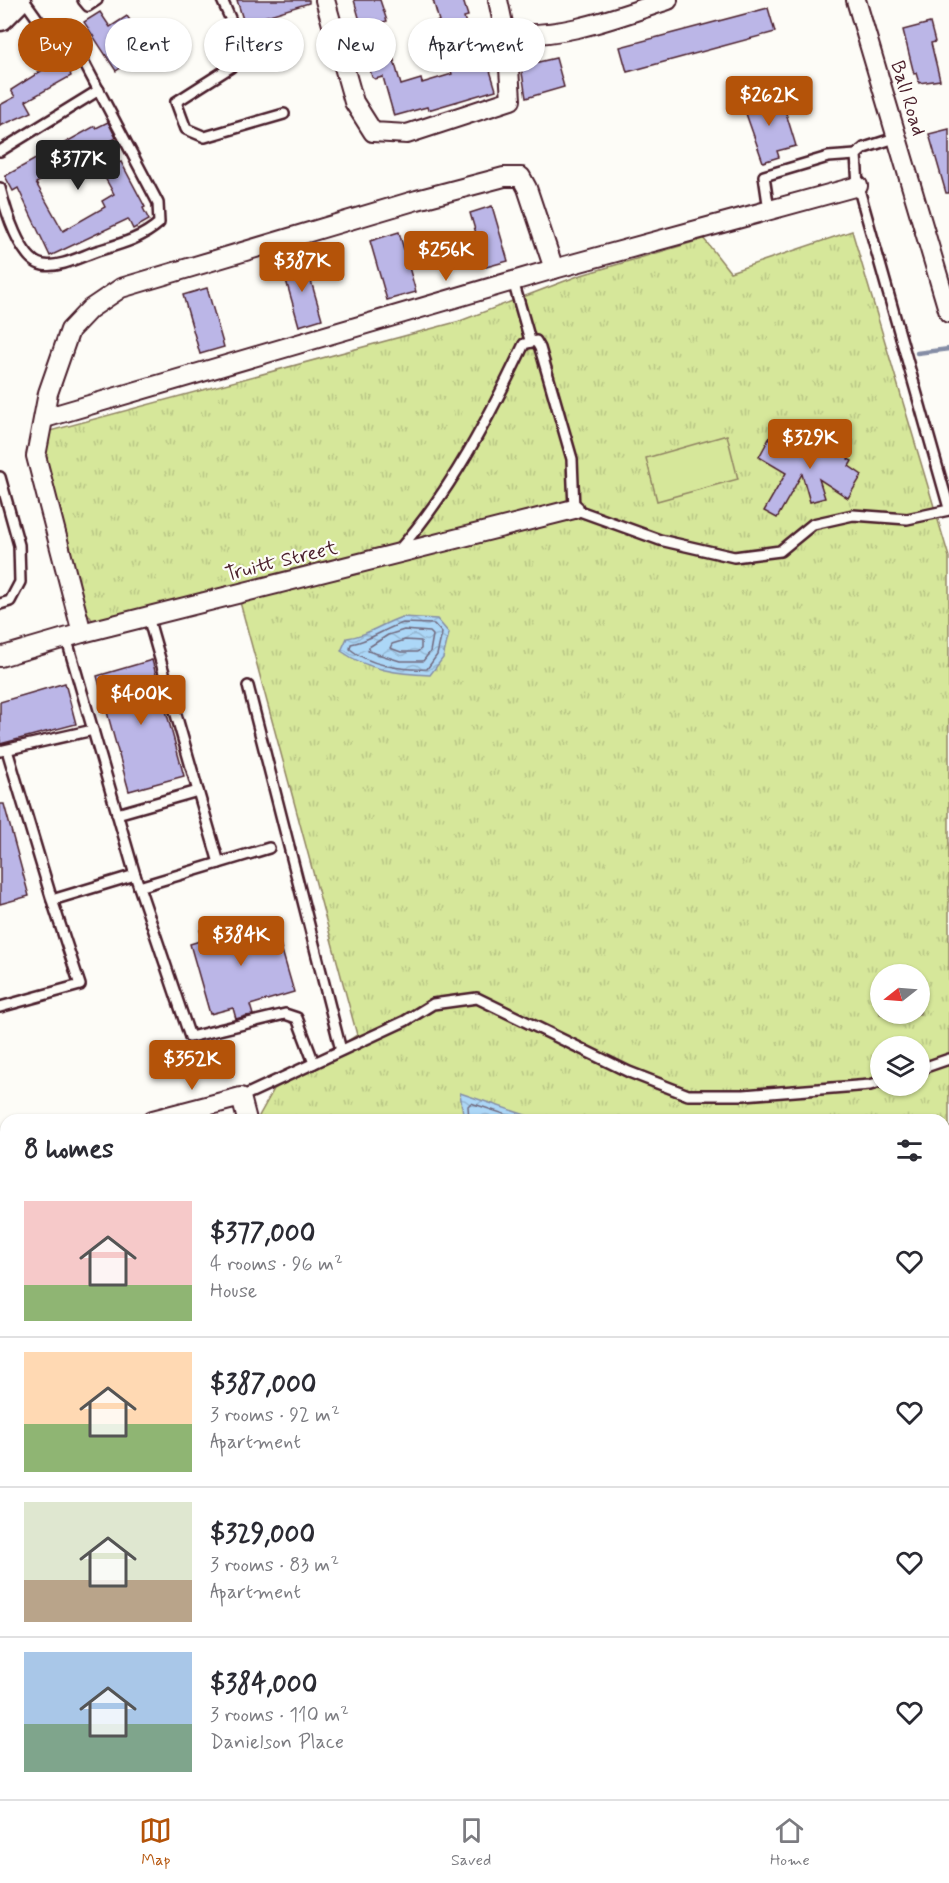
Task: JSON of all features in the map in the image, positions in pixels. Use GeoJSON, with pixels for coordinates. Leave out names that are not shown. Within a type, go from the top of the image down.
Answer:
{"type":"FeatureCollection","features":[{"type":"Feature","properties":{"kind":"main road"},"geometry":{"type":"LineString","coordinates":[[0,16],[16,0]]}},
{"type":"Feature","properties":{"kind":"street"},"geometry":{"type":"LineString","coordinates":[[325,0],[354,102],[373,132],[407,134],[512,100],[509,72]]}},
{"type":"Feature","properties":{"kind":"street"},"geometry":{"type":"LineString","coordinates":[[498,0],[502,18]]}},
{"type":"Feature","properties":{"kind":"street"},"geometry":{"type":"LineString","coordinates":[[545,32],[596,24],[668,0]]}},
{"type":"Feature","properties":{"kind":"street","name":"Ball Road"},"geometry":{"type":"LineString","coordinates":[[856,0],[949,313]]}},
{"type":"Feature","properties":{"kind":"street"},"geometry":{"type":"LineString","coordinates":[[74,635],[36,456],[39,429],[45,418],[48,393],[70,330],[90,309],[121,288],[405,203],[504,177],[521,177],[555,268]]}},
{"type":"Feature","properties":{"kind":"street"},"geometry":{"type":"LineString","coordinates":[[45,418],[555,268],[858,186]]}},
{"type":"Feature","properties":{"kind":"street","name":"Truitt Street"},"geometry":{"type":"LineString","coordinates":[[0,657],[74,635],[574,509]]}},
{"type":"Feature","properties":{"kind":"street"},"geometry":{"type":"LineString","coordinates":[[176,1114],[241,1097],[245,1114]]}},
{"type":"Feature","properties":{"kind":"lane"},"geometry":{"type":"LineString","coordinates":[[0,188],[6,212],[29,257],[43,265],[59,264],[145,235],[159,223],[158,203],[68,32],[49,35],[24,0]]}},
{"type":"Feature","properties":{"kind":"lane"},"geometry":{"type":"LineString","coordinates":[[83,0],[88,6],[97,0]]}},
{"type":"Feature","properties":{"kind":"lane"},"geometry":{"type":"LineString","coordinates":[[222,0],[230,18],[231,67],[176,102],[186,129],[205,137],[284,114]]}},
{"type":"Feature","properties":{"kind":"lane"},"geometry":{"type":"LineString","coordinates":[[0,151],[99,90]]}},
{"type":"Feature","properties":{"kind":"lane"},"geometry":{"type":"LineString","coordinates":[[770,210],[764,176],[828,157],[856,155],[864,148],[898,137]]}},
{"type":"Feature","properties":{"kind":"lane"},"geometry":{"type":"LineString","coordinates":[[395,554],[423,523],[450,481],[525,344],[530,340],[536,341],[540,348],[572,459],[574,509],[660,540],[734,557],[780,551],[813,524],[853,515],[907,519],[949,509],[858,186],[856,155]]}},
{"type":"Feature","properties":{"kind":"lane"},"geometry":{"type":"LineString","coordinates":[[513,281],[530,340]]}},
{"type":"Feature","properties":{"kind":"lane"},"geometry":{"type":"LineString","coordinates":[[0,477],[19,545],[20,582],[10,601],[0,604]]}},
{"type":"Feature","properties":{"kind":"lane"},"geometry":{"type":"LineString","coordinates":[[148,617],[219,863]]}},
{"type":"Feature","properties":{"kind":"lane"},"geometry":{"type":"LineString","coordinates":[[74,635],[93,730],[117,814],[135,875],[190,1037],[285,1014],[297,1018],[314,1063]]}},
{"type":"Feature","properties":{"kind":"lane"},"geometry":{"type":"LineString","coordinates":[[248,686],[341,1050]]}},
{"type":"Feature","properties":{"kind":"lane"},"geometry":{"type":"LineString","coordinates":[[0,1007],[80,985],[4,750],[93,730]]}},
{"type":"Feature","properties":{"kind":"lane"},"geometry":{"type":"LineString","coordinates":[[117,814],[198,791]]}},
{"type":"Feature","properties":{"kind":"lane"},"geometry":{"type":"LineString","coordinates":[[139,887],[268,848]]}},
{"type":"Feature","properties":{"kind":"lane"},"geometry":{"type":"LineString","coordinates":[[52,900],[135,875]]}},
{"type":"Feature","properties":{"kind":"lane"},"geometry":{"type":"LineString","coordinates":[[241,1097],[405,1021],[433,1004],[477,998],[629,1072],[688,1095],[744,1095],[870,1085]]}},
{"type":"Feature","properties":{"kind":"lane"},"geometry":{"type":"LineString","coordinates":[[930,1066],[949,1059]]}},
{"type":"Feature","properties":{"kind":"green space"},"geometry":{"type":"Polygon","coordinates":[[[852,231],[949,557],[949,1114],[260,1114],[274,1089],[357,1035],[240,602],[94,623],[81,603],[42,457],[46,432],[460,321],[578,276],[704,239],[730,272],[852,231]]]}},
{"type":"Feature","properties":{"kind":"green space"},"geometry":{"type":"Polygon","coordinates":[[[727,435],[738,479],[657,501],[646,458],[727,435]]]}},
{"type":"Feature","properties":{"kind":"water"},"geometry":{"type":"Polygon","coordinates":[[[402,617],[437,619],[449,633],[443,658],[430,675],[384,670],[362,663],[341,651],[347,638],[361,635],[402,617]]]}},
{"type":"Feature","properties":{"kind":"water"},"geometry":{"type":"Polygon","coordinates":[[[460,1093],[522,1114],[463,1114],[460,1093]]]}},
{"type":"Feature","properties":{"kind":"building"},"geometry":{"type":"Polygon","coordinates":[[[237,0],[309,0],[309,3],[260,18],[242,18],[237,0]]]}},
{"type":"Feature","properties":{"kind":"building"},"geometry":{"type":"Polygon","coordinates":[[[354,0],[380,0],[386,18],[359,18],[354,0]]]}},
{"type":"Feature","properties":{"kind":"building"},"geometry":{"type":"Polygon","coordinates":[[[433,0],[463,0],[468,16],[438,18],[433,0]]]}},
{"type":"Feature","properties":{"kind":"building"},"geometry":{"type":"Polygon","coordinates":[[[768,8],[775,32],[627,72],[620,47],[768,8]]]}},
{"type":"Feature","properties":{"kind":"building"},"geometry":{"type":"Polygon","coordinates":[[[100,12],[105,20],[105,54],[93,36],[93,18],[90,18],[100,12]]]}},
{"type":"Feature","properties":{"kind":"building"},"geometry":{"type":"Polygon","coordinates":[[[930,23],[935,42],[931,43],[940,80],[919,83],[916,73],[914,74],[903,30],[930,23]]]}},
{"type":"Feature","properties":{"kind":"building"},"geometry":{"type":"Polygon","coordinates":[[[556,58],[564,87],[526,98],[522,72],[545,72],[545,61],[556,58]]]}},
{"type":"Feature","properties":{"kind":"building"},"geometry":{"type":"Polygon","coordinates":[[[396,68],[401,85],[421,79],[422,83],[452,74],[451,72],[490,72],[496,90],[428,110],[427,107],[394,116],[383,77],[375,79],[371,72],[396,72],[396,68]]]}},
{"type":"Feature","properties":{"kind":"building"},"geometry":{"type":"Polygon","coordinates":[[[39,72],[72,72],[71,76],[26,101],[32,112],[0,126],[0,105],[15,97],[11,90],[39,72]]]}},
{"type":"Feature","properties":{"kind":"building"},"geometry":{"type":"Polygon","coordinates":[[[761,96],[762,102],[781,97],[796,146],[777,151],[779,157],[763,162],[744,108],[746,107],[745,101],[761,96]]]}},
{"type":"Feature","properties":{"kind":"building"},"geometry":{"type":"Polygon","coordinates":[[[108,122],[116,138],[107,143],[118,163],[121,162],[145,207],[143,208],[149,220],[133,229],[128,219],[50,256],[18,188],[13,191],[5,176],[95,126],[96,128],[108,122]],[[80,158],[36,183],[63,231],[105,207],[102,201],[114,194],[94,158],[83,165],[80,158]]]}},
{"type":"Feature","properties":{"kind":"building"},"geometry":{"type":"Polygon","coordinates":[[[949,129],[949,193],[946,193],[929,134],[949,129]]]}},
{"type":"Feature","properties":{"kind":"building"},"geometry":{"type":"Polygon","coordinates":[[[492,206],[508,261],[486,267],[470,213],[492,206]]]}},
{"type":"Feature","properties":{"kind":"building"},"geometry":{"type":"Polygon","coordinates":[[[399,232],[416,292],[387,300],[370,241],[399,232]]]}},
{"type":"Feature","properties":{"kind":"building"},"geometry":{"type":"Polygon","coordinates":[[[305,260],[322,319],[299,326],[282,266],[305,260]]]}},
{"type":"Feature","properties":{"kind":"building"},"geometry":{"type":"Polygon","coordinates":[[[207,288],[224,347],[200,354],[183,295],[207,288]]]}},
{"type":"Feature","properties":{"kind":"building"},"geometry":{"type":"Polygon","coordinates":[[[821,434],[852,451],[848,459],[852,461],[849,466],[862,475],[848,498],[819,479],[825,498],[810,502],[802,474],[777,518],[764,511],[786,473],[759,457],[771,435],[802,452],[812,449],[821,434]]]}},
{"type":"Feature","properties":{"kind":"building"},"geometry":{"type":"Polygon","coordinates":[[[152,660],[184,776],[129,791],[97,676],[152,660]]]}},
{"type":"Feature","properties":{"kind":"building"},"geometry":{"type":"Polygon","coordinates":[[[65,683],[76,724],[0,744],[0,702],[65,683]]]}},
{"type":"Feature","properties":{"kind":"building"},"geometry":{"type":"Polygon","coordinates":[[[0,804],[4,804],[29,896],[0,904],[0,804]]]}},
{"type":"Feature","properties":{"kind":"building"},"geometry":{"type":"Polygon","coordinates":[[[273,919],[294,992],[250,1005],[253,1015],[236,1019],[233,1008],[210,1014],[190,944],[203,940],[200,930],[221,924],[224,933],[273,919]]]}},
{"type":"Feature","properties":{"kind":"waterway"},"geometry":{"type":"LineString","coordinates":[[917,353],[949,349]]}}]}
